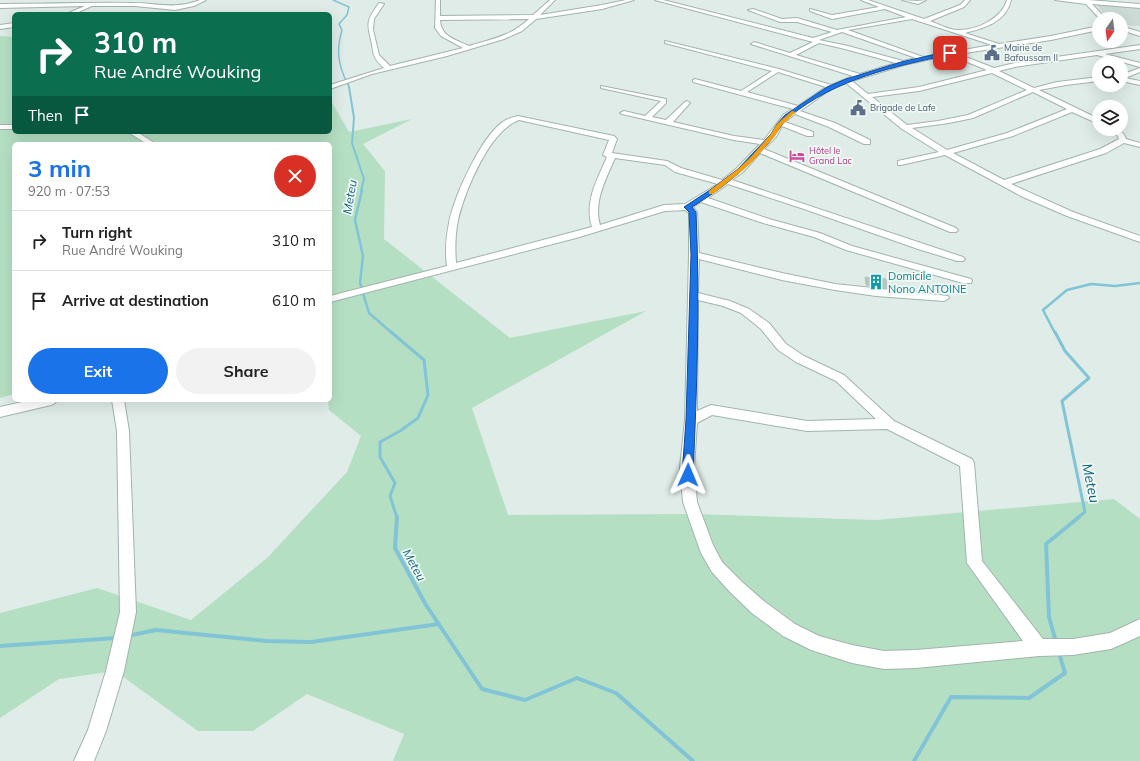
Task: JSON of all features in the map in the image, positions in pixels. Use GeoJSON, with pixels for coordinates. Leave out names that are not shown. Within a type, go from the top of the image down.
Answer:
{"type":"FeatureCollection","features":[{"type":"Feature","properties":{"kind":"street"},"geometry":{"type":"LineString","coordinates":[[45,4],[53,0]]}},
{"type":"Feature","properties":{"kind":"street"},"geometry":{"type":"LineString","coordinates":[[116,4],[126,0]]}},
{"type":"Feature","properties":{"kind":"street"},"geometry":{"type":"LineString","coordinates":[[0,6],[45,4],[145,4],[168,8],[180,8],[204,0]]}},
{"type":"Feature","properties":{"kind":"street"},"geometry":{"type":"LineString","coordinates":[[438,0],[438,28],[443,35],[468,48]]}},
{"type":"Feature","properties":{"kind":"street"},"geometry":{"type":"LineString","coordinates":[[542,0],[553,0]]}},
{"type":"Feature","properties":{"kind":"street"},"geometry":{"type":"LineString","coordinates":[[332,86],[510,35],[520,30],[536,17],[553,0]]}},
{"type":"Feature","properties":{"kind":"street"},"geometry":{"type":"LineString","coordinates":[[437,18],[536,17],[607,6],[632,0]]}},
{"type":"Feature","properties":{"kind":"street"},"geometry":{"type":"LineString","coordinates":[[657,0],[903,63]]}},
{"type":"Feature","properties":{"kind":"street"},"geometry":{"type":"LineString","coordinates":[[863,0],[912,18],[960,32],[999,46]]}},
{"type":"Feature","properties":{"kind":"street"},"geometry":{"type":"LineString","coordinates":[[904,0],[918,3],[924,0]]}},
{"type":"Feature","properties":{"kind":"street"},"geometry":{"type":"LineString","coordinates":[[925,21],[962,6],[968,0]]}},
{"type":"Feature","properties":{"kind":"street"},"geometry":{"type":"LineString","coordinates":[[960,32],[976,28],[1001,16],[1006,11],[1009,0]]}},
{"type":"Feature","properties":{"kind":"street"},"geometry":{"type":"LineString","coordinates":[[1058,0],[1140,6]]}},
{"type":"Feature","properties":{"kind":"street"},"geometry":{"type":"LineString","coordinates":[[1087,1],[1097,12]]}},
{"type":"Feature","properties":{"kind":"street"},"geometry":{"type":"LineString","coordinates":[[677,5],[689,2]]}},
{"type":"Feature","properties":{"kind":"street"},"geometry":{"type":"LineString","coordinates":[[74,12],[96,4]]}},
{"type":"Feature","properties":{"kind":"street"},"geometry":{"type":"LineString","coordinates":[[381,4],[372,18],[370,31],[374,42],[373,49],[377,58],[389,69]]}},
{"type":"Feature","properties":{"kind":"street"},"geometry":{"type":"LineString","coordinates":[[168,8],[166,11],[168,12]]}},
{"type":"Feature","properties":{"kind":"street"},"geometry":{"type":"LineString","coordinates":[[812,10],[832,17],[885,8]]}},
{"type":"Feature","properties":{"kind":"street"},"geometry":{"type":"LineString","coordinates":[[751,10],[782,21],[797,20],[835,32]]}},
{"type":"Feature","properties":{"kind":"street"},"geometry":{"type":"LineString","coordinates":[[791,54],[816,40],[835,32],[912,18]]}},
{"type":"Feature","properties":{"kind":"street"},"geometry":{"type":"LineString","coordinates":[[0,27],[12,25]]}},
{"type":"Feature","properties":{"kind":"street"},"geometry":{"type":"LineString","coordinates":[[842,30],[922,59]]}},
{"type":"Feature","properties":{"kind":"street"},"geometry":{"type":"LineString","coordinates":[[332,298],[392,284],[597,229],[664,208],[688,207],[726,182],[740,170],[773,135],[781,123],[796,110],[832,87],[847,80],[903,63],[950,53],[1092,30]]}},
{"type":"Feature","properties":{"kind":"street"},"geometry":{"type":"LineString","coordinates":[[1128,30],[1140,34]]}},
{"type":"Feature","properties":{"kind":"street"},"geometry":{"type":"LineString","coordinates":[[667,42],[777,70],[832,87]]}},
{"type":"Feature","properties":{"kind":"street"},"geometry":{"type":"LineString","coordinates":[[754,44],[860,76]]}},
{"type":"Feature","properties":{"kind":"street"},"geometry":{"type":"LineString","coordinates":[[866,96],[919,89],[992,70],[1094,53],[1138,48]]}},
{"type":"Feature","properties":{"kind":"street"},"geometry":{"type":"LineString","coordinates":[[950,53],[1034,89],[1092,118]]}},
{"type":"Feature","properties":{"kind":"street"},"geometry":{"type":"LineString","coordinates":[[1094,53],[1140,65]]}},
{"type":"Feature","properties":{"kind":"street"},"geometry":{"type":"LineString","coordinates":[[743,92],[777,70]]}},
{"type":"Feature","properties":{"kind":"street"},"geometry":{"type":"LineString","coordinates":[[1128,75],[1140,70]]}},
{"type":"Feature","properties":{"kind":"street"},"geometry":{"type":"LineString","coordinates":[[847,80],[905,127],[947,152],[1026,195],[1070,214],[1140,239]]}},
{"type":"Feature","properties":{"kind":"street"},"geometry":{"type":"LineString","coordinates":[[905,127],[955,120],[990,109],[1009,99],[1034,89],[1058,84],[1092,80]]}},
{"type":"Feature","properties":{"kind":"street"},"geometry":{"type":"LineString","coordinates":[[1128,80],[1140,83]]}},
{"type":"Feature","properties":{"kind":"street"},"geometry":{"type":"LineString","coordinates":[[695,81],[743,92],[796,110],[867,142]]}},
{"type":"Feature","properties":{"kind":"street"},"geometry":{"type":"LineString","coordinates":[[603,87],[664,100],[664,102],[647,118]]}},
{"type":"Feature","properties":{"kind":"street"},"geometry":{"type":"LineString","coordinates":[[668,123],[687,103]]}},
{"type":"Feature","properties":{"kind":"street"},"geometry":{"type":"LineString","coordinates":[[901,163],[947,152],[1037,125],[1072,108]]}},
{"type":"Feature","properties":{"kind":"street"},"geometry":{"type":"LineString","coordinates":[[624,114],[734,138],[766,143]]}},
{"type":"Feature","properties":{"kind":"street"},"geometry":{"type":"LineString","coordinates":[[452,268],[451,253],[454,224],[459,200],[477,162],[490,140],[498,130],[508,122],[518,118],[611,138],[613,139],[607,154],[612,156],[667,163],[678,170],[726,182],[793,202],[914,246],[960,259]]}},
{"type":"Feature","properties":{"kind":"street"},"geometry":{"type":"LineString","coordinates":[[781,123],[810,134]]}},
{"type":"Feature","properties":{"kind":"street"},"geometry":{"type":"LineString","coordinates":[[0,128],[12,127]]}},
{"type":"Feature","properties":{"kind":"street"},"geometry":{"type":"LineString","coordinates":[[135,134],[149,142]]}},
{"type":"Feature","properties":{"kind":"street"},"geometry":{"type":"LineString","coordinates":[[1122,136],[1123,140]]}},
{"type":"Feature","properties":{"kind":"street"},"geometry":{"type":"LineString","coordinates":[[1004,183],[1103,151],[1123,140],[1140,145]]}},
{"type":"Feature","properties":{"kind":"street"},"geometry":{"type":"LineString","coordinates":[[759,150],[953,230]]}},
{"type":"Feature","properties":{"kind":"street"},"geometry":{"type":"LineString","coordinates":[[597,229],[593,221],[594,201],[612,156]]}},
{"type":"Feature","properties":{"kind":"street"},"geometry":{"type":"LineString","coordinates":[[702,199],[766,221],[817,235],[849,248],[967,280]]}},
{"type":"Feature","properties":{"kind":"street"},"geometry":{"type":"LineString","coordinates":[[688,207],[693,212],[694,255],[691,420],[687,467],[690,502],[706,548],[717,567],[736,587],[759,608],[789,630],[817,644],[852,654],[884,660],[916,659],[1039,648],[1073,647],[1111,641],[1140,627]]}},
{"type":"Feature","properties":{"kind":"street"},"geometry":{"type":"LineString","coordinates":[[694,255],[747,269],[834,287],[876,293],[944,298]]}},
{"type":"Feature","properties":{"kind":"street"},"geometry":{"type":"LineString","coordinates":[[693,295],[726,303],[756,318],[782,347],[800,359],[840,378],[889,424],[967,462],[975,563],[1039,648]]}},
{"type":"Feature","properties":{"kind":"street"},"geometry":{"type":"LineString","coordinates":[[0,412],[42,402]]}},
{"type":"Feature","properties":{"kind":"street"},"geometry":{"type":"LineString","coordinates":[[84,761],[97,731],[115,671],[128,612],[123,432],[118,402]]}},
{"type":"Feature","properties":{"kind":"street"},"geometry":{"type":"LineString","coordinates":[[691,420],[710,410],[807,426],[889,424]]}},
{"type":"Feature","properties":{"kind":"shaded area"},"geometry":{"type":"Polygon","coordinates":[[[1096,4],[1140,7],[1140,26],[1128,25],[1128,12],[1102,12],[1096,4]]]}},
{"type":"Feature","properties":{"kind":"green space"},"geometry":{"type":"Polygon","coordinates":[[[0,36],[12,37],[12,134],[332,134],[332,102],[349,132],[412,119],[363,144],[385,171],[384,239],[510,338],[646,311],[472,408],[508,515],[692,514],[876,520],[1114,499],[1140,519],[1140,761],[393,761],[404,734],[307,694],[253,731],[198,731],[115,671],[59,679],[0,718],[0,613],[97,588],[191,620],[267,558],[347,472],[361,436],[329,410],[328,402],[332,402],[332,142],[12,142],[12,395],[0,398],[0,36]]]}},
{"type":"Feature","properties":{"kind":"building","name":"Domicile Nono ANTOINE"},"geometry":{"type":"Polygon","coordinates":[[[865,277],[886,279],[887,288],[866,285],[865,277]]]}},
{"type":"Feature","properties":{"kind":"waterway","name":"Meteu"},"geometry":{"type":"LineString","coordinates":[[333,0],[349,7],[347,15],[339,24],[342,30],[339,44],[339,57],[347,83]]}},
{"type":"Feature","properties":{"kind":"waterway","name":"Meteu"},"geometry":{"type":"LineString","coordinates":[[347,82],[354,118],[352,143],[364,179],[361,191]]}},
{"type":"Feature","properties":{"kind":"waterway","name":"Meteu"},"geometry":{"type":"LineString","coordinates":[[362,190],[355,220],[363,256],[360,283],[369,313],[392,333]]}},
{"type":"Feature","properties":{"kind":"waterway","name":"Meteu"},"geometry":{"type":"LineString","coordinates":[[1055,333],[1043,310],[1067,290],[1091,284],[1115,286],[1140,283]]}},
{"type":"Feature","properties":{"kind":"waterway","name":"Meteu"},"geometry":{"type":"LineString","coordinates":[[391,332],[424,360],[428,395],[418,418],[400,431],[380,442],[380,457],[395,483],[390,496],[397,518]]}},
{"type":"Feature","properties":{"kind":"waterway","name":"Meteu"},"geometry":{"type":"LineString","coordinates":[[1055,332],[1065,351],[1089,378],[1062,401],[1085,512],[1077,518]]}},
{"type":"Feature","properties":{"kind":"waterway","name":"Meteu"},"geometry":{"type":"LineString","coordinates":[[1056,642],[1049,617],[1046,544],[1079,517]]}},
{"type":"Feature","properties":{"kind":"waterway","name":"Meteu"},"geometry":{"type":"LineString","coordinates":[[397,518],[395,548],[426,605],[439,624]]}},
{"type":"Feature","properties":{"kind":"waterway"},"geometry":{"type":"LineString","coordinates":[[127,636],[156,630],[267,641],[311,642],[439,624]]}},
{"type":"Feature","properties":{"kind":"waterway","name":"Meteu"},"geometry":{"type":"LineString","coordinates":[[439,624],[482,689],[525,700],[577,678],[616,693],[693,761]]}},
{"type":"Feature","properties":{"kind":"waterway"},"geometry":{"type":"LineString","coordinates":[[0,646],[116,638]]}},
{"type":"Feature","properties":{"kind":"waterway","name":"Meteu"},"geometry":{"type":"LineString","coordinates":[[914,761],[951,697],[1029,698],[1065,673],[1059,653]]}},
{"type":"Feature","properties":{"kind":"slow traffic"},"geometry":{"type":"LineString","coordinates":[[711,193],[752,159],[773,135],[778,125],[787,116],[794,112]]}},
{"type":"Feature","properties":{"kind":"place","name":"Mairie de Bafoussam II"},"geometry":{"type":"Point","coordinates":[992,53]}},
{"type":"Feature","properties":{"kind":"place","name":"Brigade de Lafe"},"geometry":{"type":"Point","coordinates":[858,108]}},
{"type":"Feature","properties":{"kind":"place","name":"Hôtel le Grand Lac"},"geometry":{"type":"Point","coordinates":[797,156]}},
{"type":"Feature","properties":{"kind":"place","name":"Domicile Nono ANTOINE"},"geometry":{"type":"Point","coordinates":[876,282]}},
{"type":"Feature","properties":{"kind":"route"},"geometry":{"type":"LineString","coordinates":[[688,475],[687,467],[691,420],[694,255],[693,212],[688,207],[722,185],[752,159],[773,135],[778,125],[787,116],[829,88],[847,80],[903,63],[950,53]]}}]}
